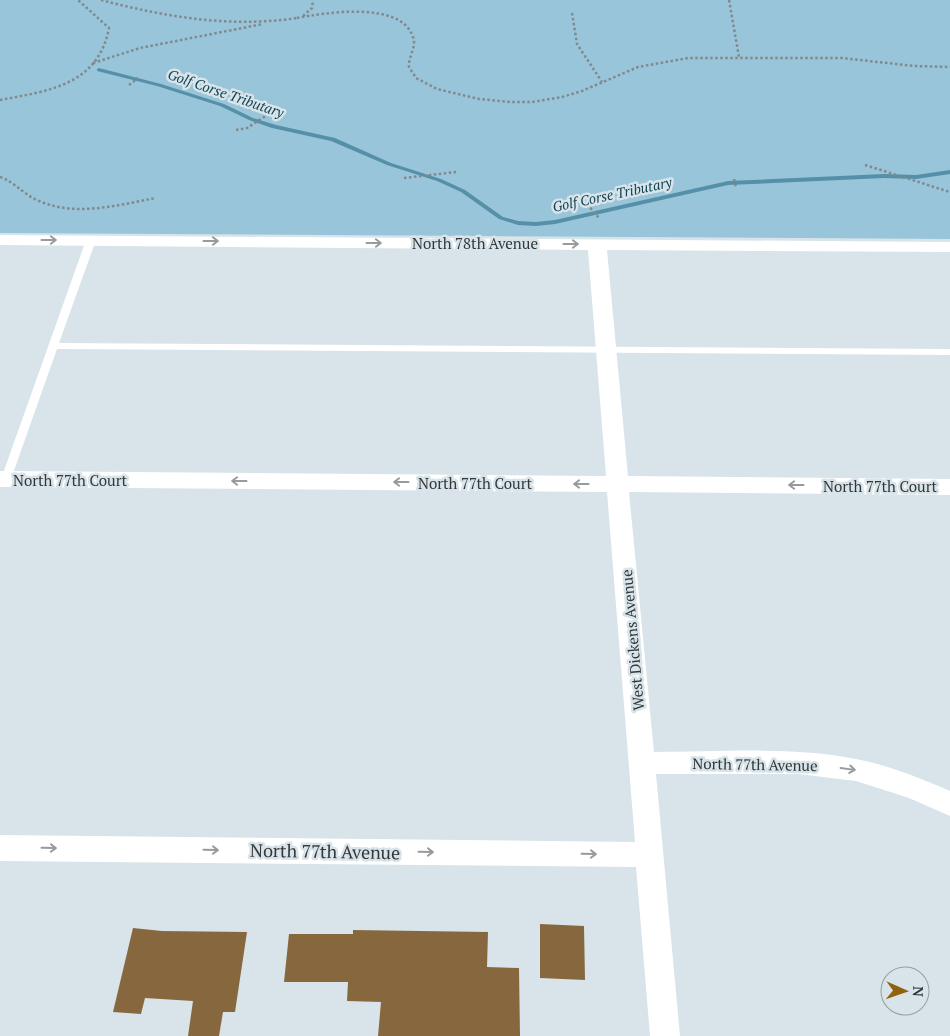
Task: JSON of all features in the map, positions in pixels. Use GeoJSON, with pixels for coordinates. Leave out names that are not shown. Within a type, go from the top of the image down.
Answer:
{"type":"FeatureCollection","features":[{"type":"Feature","properties":{"kind":"street","name":"North 78th Avenue"},"geometry":{"type":"LineString","coordinates":[[0,240],[950,247]]}},
{"type":"Feature","properties":{"kind":"street","name":"West Dickens Avenue"},"geometry":{"type":"LineString","coordinates":[[597,244],[665,1036]]}},
{"type":"Feature","properties":{"kind":"street","name":"North 77th Court"},"geometry":{"type":"LineString","coordinates":[[3,479],[950,487]]}},
{"type":"Feature","properties":{"kind":"street","name":"North 77th Avenue"},"geometry":{"type":"LineString","coordinates":[[642,763],[798,763],[856,770],[915,788],[950,804]]}},
{"type":"Feature","properties":{"kind":"street","name":"North 77th Avenue"},"geometry":{"type":"LineString","coordinates":[[0,848],[650,855]]}},
{"type":"Feature","properties":{"kind":"lane"},"geometry":{"type":"LineString","coordinates":[[3,479],[91,240]]}},
{"type":"Feature","properties":{"kind":"lane"},"geometry":{"type":"LineString","coordinates":[[53,346],[950,352]]}},
{"type":"Feature","properties":{"kind":"path"},"geometry":{"type":"LineString","coordinates":[[0,100],[59,87],[93,63],[106,44],[108,28],[78,0]]}},
{"type":"Feature","properties":{"kind":"path"},"geometry":{"type":"LineString","coordinates":[[101,0],[146,13],[196,20],[257,23],[278,22]]}},
{"type":"Feature","properties":{"kind":"path"},"geometry":{"type":"LineString","coordinates":[[297,18],[307,14],[312,8],[313,0]]}},
{"type":"Feature","properties":{"kind":"path"},"geometry":{"type":"LineString","coordinates":[[729,0],[739,57]]}},
{"type":"Feature","properties":{"kind":"path"},"geometry":{"type":"LineString","coordinates":[[93,63],[140,48],[344,10],[371,11],[389,16],[411,31],[414,39],[408,63],[410,72],[417,80],[429,87],[454,94],[500,102],[522,102],[564,96],[636,67],[705,57],[824,58],[950,67]]}},
{"type":"Feature","properties":{"kind":"path"},"geometry":{"type":"LineString","coordinates":[[572,13],[577,44],[602,82]]}},
{"type":"Feature","properties":{"kind":"path"},"geometry":{"type":"LineString","coordinates":[[129,85],[138,78]]}},
{"type":"Feature","properties":{"kind":"path"},"geometry":{"type":"LineString","coordinates":[[236,130],[252,126],[275,110]]}},
{"type":"Feature","properties":{"kind":"path"},"geometry":{"type":"LineString","coordinates":[[865,165],[950,192]]}},
{"type":"Feature","properties":{"kind":"path"},"geometry":{"type":"LineString","coordinates":[[404,178],[456,172]]}},
{"type":"Feature","properties":{"kind":"path"},"geometry":{"type":"LineString","coordinates":[[0,176],[10,180],[36,201],[54,207],[76,209],[156,198]]}},
{"type":"Feature","properties":{"kind":"path"},"geometry":{"type":"LineString","coordinates":[[734,179],[736,188]]}},
{"type":"Feature","properties":{"kind":"path"},"geometry":{"type":"LineString","coordinates":[[587,204],[599,218]]}},
{"type":"Feature","properties":{"kind":"shaded area"},"geometry":{"type":"Polygon","coordinates":[[[0,0],[950,0],[950,239],[0,233],[0,0]]]}},
{"type":"Feature","properties":{"kind":"building"},"geometry":{"type":"Polygon","coordinates":[[[540,924],[584,926],[585,980],[540,978],[540,924]]]}},
{"type":"Feature","properties":{"kind":"building"},"geometry":{"type":"Polygon","coordinates":[[[133,928],[162,931],[247,932],[235,1012],[223,1012],[219,1036],[188,1036],[193,1001],[145,998],[141,1014],[113,1012],[133,928]]]}},
{"type":"Feature","properties":{"kind":"building"},"geometry":{"type":"Polygon","coordinates":[[[353,930],[488,932],[487,967],[519,968],[520,1036],[378,1036],[381,1002],[347,1001],[348,982],[284,982],[289,934],[353,934],[353,930]]]}},
{"type":"Feature","properties":{"kind":"waterway","name":"Golf Corse Tributary"},"geometry":{"type":"LineString","coordinates":[[99,70],[159,85],[222,105],[251,119],[274,127],[333,139],[389,164],[439,180],[463,191],[501,218],[518,223],[555,222],[728,183],[884,176],[916,177],[950,172]]}}]}
